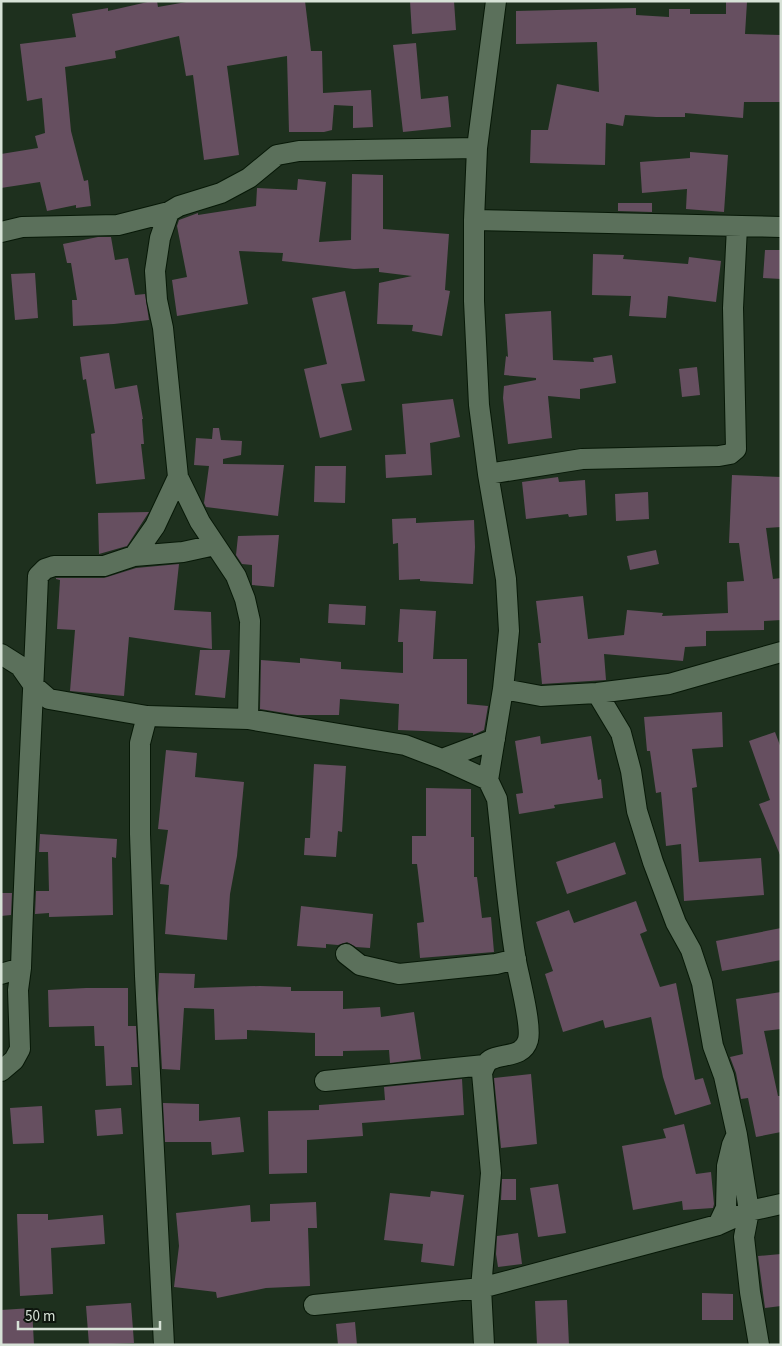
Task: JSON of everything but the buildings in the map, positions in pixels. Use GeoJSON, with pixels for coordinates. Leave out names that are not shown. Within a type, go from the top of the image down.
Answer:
{"type":"FeatureCollection","features":[{"type":"Feature","properties":{"kind":"street"},"geometry":{"type":"LineString","coordinates":[[484,1345],[481,1288],[491,1173],[482,1073],[485,1065],[490,1060],[522,1050],[528,1040],[528,1025],[516,959],[497,799],[488,780],[503,689],[508,630],[506,579],[488,474],[480,405],[474,300],[474,220],[477,148],[496,1]]}},
{"type":"Feature","properties":{"kind":"street"},"geometry":{"type":"LineString","coordinates":[[1,232],[22,227],[118,225],[169,212],[179,206],[221,193],[249,178],[277,156],[300,151],[477,148]]}},
{"type":"Feature","properties":{"kind":"street"},"geometry":{"type":"LineString","coordinates":[[169,212],[160,238],[154,271],[157,300],[163,328],[178,477],[200,522],[236,576],[245,599],[250,621],[248,719]]}},
{"type":"Feature","properties":{"kind":"street"},"geometry":{"type":"LineString","coordinates":[[474,220],[781,227]]}},
{"type":"Feature","properties":{"kind":"street"},"geometry":{"type":"LineString","coordinates":[[488,474],[582,459],[719,456],[730,454],[736,449],[733,308],[737,227]]}},
{"type":"Feature","properties":{"kind":"street"},"geometry":{"type":"LineString","coordinates":[[134,556],[155,526],[178,477]]}},
{"type":"Feature","properties":{"kind":"street"},"geometry":{"type":"LineString","coordinates":[[1,1071],[14,1060],[20,1049],[18,990],[21,968],[38,576],[45,569],[54,566],[104,566],[134,556],[183,552],[215,545]]}},
{"type":"Feature","properties":{"kind":"street"},"geometry":{"type":"LineString","coordinates":[[503,689],[541,696],[597,693],[669,684],[781,652]]}},
{"type":"Feature","properties":{"kind":"street"},"geometry":{"type":"LineString","coordinates":[[1,654],[20,666],[34,686],[50,699],[147,716],[248,719],[405,745],[488,780]]}},
{"type":"Feature","properties":{"kind":"street"},"geometry":{"type":"LineString","coordinates":[[597,693],[621,733],[631,771],[637,811],[648,845],[676,923],[691,950],[702,983],[713,1046],[724,1076],[737,1135],[749,1211],[744,1237],[750,1292],[759,1345]]}},
{"type":"Feature","properties":{"kind":"street"},"geometry":{"type":"LineString","coordinates":[[147,716],[140,744],[141,853],[145,976],[164,1345]]}},
{"type":"Feature","properties":{"kind":"street"},"geometry":{"type":"LineString","coordinates":[[442,759],[494,739]]}},
{"type":"Feature","properties":{"kind":"street"},"geometry":{"type":"LineString","coordinates":[[346,954],[360,965],[399,974],[496,964],[516,959]]}},
{"type":"Feature","properties":{"kind":"street"},"geometry":{"type":"LineString","coordinates":[[1,974],[21,968]]}},
{"type":"Feature","properties":{"kind":"street"},"geometry":{"type":"LineString","coordinates":[[325,1081],[485,1065]]}},
{"type":"Feature","properties":{"kind":"street"},"geometry":{"type":"LineString","coordinates":[[718,1225],[726,1208],[726,1166],[737,1135]]}},
{"type":"Feature","properties":{"kind":"street"},"geometry":{"type":"LineString","coordinates":[[314,1305],[481,1288],[718,1225],[749,1211],[781,1204]]}}]}
